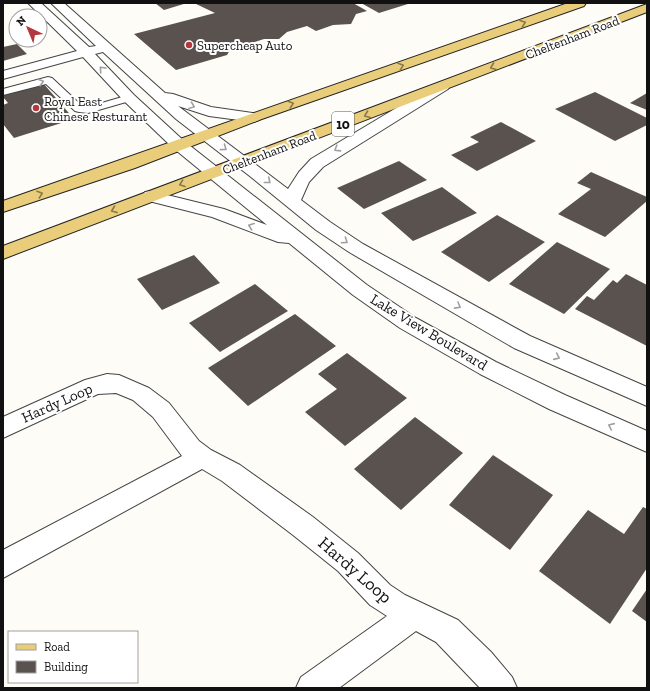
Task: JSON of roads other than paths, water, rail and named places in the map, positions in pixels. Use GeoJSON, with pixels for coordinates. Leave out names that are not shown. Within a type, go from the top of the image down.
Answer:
{"type":"FeatureCollection","features":[{"type":"Feature","properties":{"kind":"main road","name":"Cheltenham Road"},"geometry":{"type":"LineString","coordinates":[[3,207],[129,164],[178,144],[580,3]]}},
{"type":"Feature","properties":{"kind":"main road","name":"Cheltenham Road"},"geometry":{"type":"LineString","coordinates":[[3,253],[647,8]]}},
{"type":"Feature","properties":{"kind":"street","name":"Lake View Boulevard"},"geometry":{"type":"LineString","coordinates":[[34,3],[86,52],[129,98],[178,144],[360,290],[408,323],[488,368],[550,399],[647,442]]}},
{"type":"Feature","properties":{"kind":"street"},"geometry":{"type":"LineString","coordinates":[[57,3],[181,116],[243,162],[328,230],[401,275],[522,342],[647,397]]}},
{"type":"Feature","properties":{"kind":"street"},"geometry":{"type":"LineString","coordinates":[[3,75],[106,47]]}},
{"type":"Feature","properties":{"kind":"street"},"geometry":{"type":"LineString","coordinates":[[292,201],[296,188],[302,177],[317,163],[443,86]]}},
{"type":"Feature","properties":{"kind":"street"},"geometry":{"type":"LineString","coordinates":[[155,92],[209,111],[254,117]]}},
{"type":"Feature","properties":{"kind":"street"},"geometry":{"type":"LineString","coordinates":[[150,196],[218,213],[301,244],[328,230]]}},
{"type":"Feature","properties":{"kind":"street","name":"Hardy Loop"},"geometry":{"type":"LineString","coordinates":[[3,428],[93,386],[107,383],[119,384],[140,394],[161,410],[190,448],[202,458],[231,473],[303,526],[348,562],[380,595],[414,615],[447,631],[480,663],[501,688]]}},
{"type":"Feature","properties":{"kind":"street"},"geometry":{"type":"LineString","coordinates":[[3,565],[202,458]]}},
{"type":"Feature","properties":{"kind":"street"},"geometry":{"type":"LineString","coordinates":[[312,688],[414,615]]}},
{"type":"Feature","properties":{"kind":"lane"},"geometry":{"type":"LineString","coordinates":[[3,92],[48,80],[79,109],[88,110],[129,98]]}},
{"type":"Feature","properties":{"kind":"place","name":"Supercheap Auto"},"geometry":{"type":"Point","coordinates":[189,45]}},
{"type":"Feature","properties":{"kind":"place","name":"Royal East Chinese Resturant"},"geometry":{"type":"Point","coordinates":[36,108]}}]}
